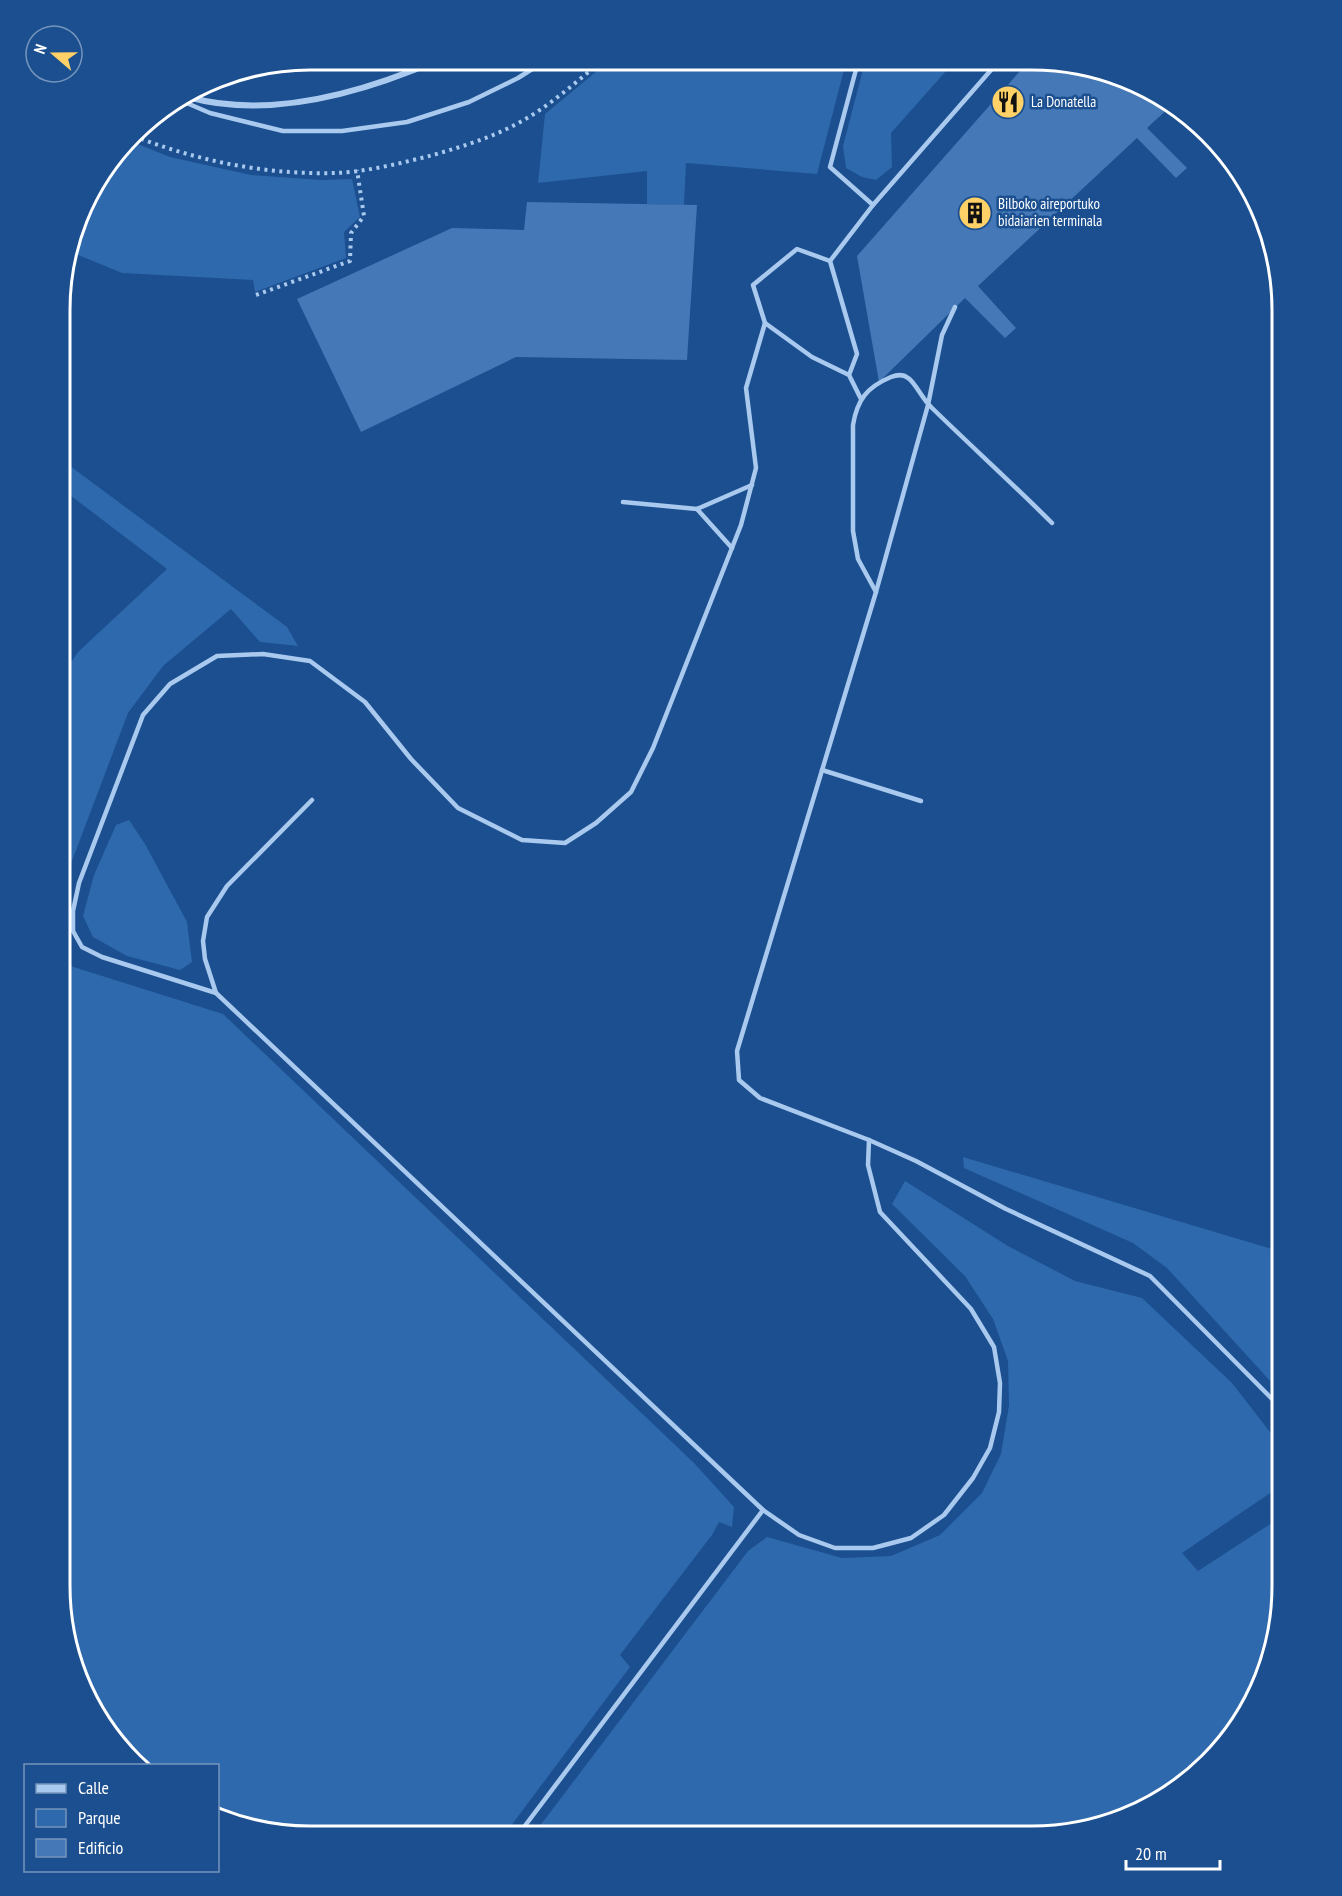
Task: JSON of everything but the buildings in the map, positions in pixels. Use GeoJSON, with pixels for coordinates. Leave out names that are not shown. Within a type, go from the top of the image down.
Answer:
{"type":"FeatureCollection","features":[{"type":"Feature","properties":{"kind":"street"},"geometry":{"type":"LineString","coordinates":[[196,100],[212,104],[279,105],[350,93],[416,70]]}},
{"type":"Feature","properties":{"kind":"lane"},"geometry":{"type":"LineString","coordinates":[[189,104],[210,113],[283,132],[342,131],[407,122],[469,102],[531,70]]}},
{"type":"Feature","properties":{"kind":"lane"},"geometry":{"type":"LineString","coordinates":[[856,70],[830,167],[873,205]]}},
{"type":"Feature","properties":{"kind":"lane"},"geometry":{"type":"LineString","coordinates":[[830,261],[873,205],[991,70]]}},
{"type":"Feature","properties":{"kind":"lane"},"geometry":{"type":"LineString","coordinates":[[830,261],[797,249],[753,285],[765,323],[746,388],[756,468],[741,525],[653,748],[631,792],[596,823],[565,843],[522,840],[458,808],[411,759],[366,702],[310,661],[263,654],[217,656],[170,684],[143,715],[79,883],[73,911],[73,931],[82,947],[102,957],[216,993],[763,1510],[799,1535],[835,1548],[873,1548],[911,1538],[944,1515],[973,1478],[990,1448],[999,1412],[1000,1383],[994,1347],[971,1309],[880,1212],[868,1165],[869,1140]]}},
{"type":"Feature","properties":{"kind":"lane"},"geometry":{"type":"LineString","coordinates":[[830,261],[857,354],[849,375]]}},
{"type":"Feature","properties":{"kind":"lane"},"geometry":{"type":"LineString","coordinates":[[955,307],[942,334],[928,405],[876,591],[737,1051],[739,1080],[760,1098],[869,1140],[916,1161],[1006,1209],[1150,1276],[1272,1400]]}},
{"type":"Feature","properties":{"kind":"lane"},"geometry":{"type":"LineString","coordinates":[[765,323],[812,357],[849,375],[861,399]]}},
{"type":"Feature","properties":{"kind":"lane"},"geometry":{"type":"LineString","coordinates":[[876,591],[858,559],[853,531],[852,425],[855,410],[870,388],[898,375],[909,378],[928,405],[1052,522]]}},
{"type":"Feature","properties":{"kind":"lane"},"geometry":{"type":"LineString","coordinates":[[623,502],[697,509],[752,485]]}},
{"type":"Feature","properties":{"kind":"lane"},"geometry":{"type":"LineString","coordinates":[[697,509],[732,548]]}},
{"type":"Feature","properties":{"kind":"lane"},"geometry":{"type":"LineString","coordinates":[[822,770],[921,801]]}},
{"type":"Feature","properties":{"kind":"lane"},"geometry":{"type":"LineString","coordinates":[[216,993],[205,959],[203,941],[207,917],[227,886],[312,800]]}},
{"type":"Feature","properties":{"kind":"lane"},"geometry":{"type":"LineString","coordinates":[[524,1826],[763,1510]]}},
{"type":"Feature","properties":{"kind":"path"},"geometry":{"type":"LineString","coordinates":[[256,295],[350,261],[351,233],[364,216],[357,170]]}},
{"type":"Feature","properties":{"kind":"green space"},"geometry":{"type":"Polygon","coordinates":[[[598,70],[844,70],[817,174],[686,163],[684,205],[647,204],[647,171],[538,183],[545,114],[598,70]]]}},
{"type":"Feature","properties":{"kind":"green space"},"geometry":{"type":"Polygon","coordinates":[[[863,70],[947,70],[891,133],[892,167],[876,180],[862,177],[846,168],[843,146],[863,70]]]}},
{"type":"Feature","properties":{"kind":"green space"},"geometry":{"type":"Polygon","coordinates":[[[138,144],[170,157],[251,175],[322,180],[352,179],[360,217],[344,232],[346,258],[255,292],[253,280],[122,273],[77,255],[83,233],[95,204],[120,164],[138,144]]]}},
{"type":"Feature","properties":{"kind":"green space"},"geometry":{"type":"Polygon","coordinates":[[[70,466],[287,627],[298,646],[260,642],[231,609],[163,666],[128,713],[70,866],[70,664],[78,652],[167,569],[70,495],[70,466]]]}},
{"type":"Feature","properties":{"kind":"green space"},"geometry":{"type":"Polygon","coordinates":[[[129,820],[145,844],[187,922],[192,962],[180,970],[127,956],[93,937],[83,916],[94,875],[116,825],[129,820]]]}},
{"type":"Feature","properties":{"kind":"green space"},"geometry":{"type":"Polygon","coordinates":[[[70,966],[223,1014],[694,1463],[734,1507],[732,1527],[719,1522],[712,1535],[620,1655],[630,1667],[511,1826],[311,1826],[264,1821],[219,1807],[219,1764],[150,1764],[120,1732],[95,1692],[83,1663],[75,1632],[71,1601],[70,966]]]}},
{"type":"Feature","properties":{"kind":"green space"},"geometry":{"type":"Polygon","coordinates":[[[963,1157],[1272,1249],[1272,1383],[1167,1268],[1133,1243],[964,1168],[963,1157]]]}},
{"type":"Feature","properties":{"kind":"green space"},"geometry":{"type":"Polygon","coordinates":[[[905,1181],[1008,1246],[1075,1281],[1142,1298],[1232,1383],[1272,1434],[1272,1492],[1182,1553],[1198,1571],[1272,1523],[1272,1585],[1267,1632],[1259,1663],[1247,1692],[1222,1732],[1178,1776],[1138,1801],[1109,1813],[1078,1821],[1031,1826],[540,1826],[748,1551],[767,1537],[842,1558],[891,1556],[940,1535],[982,1493],[1001,1454],[1009,1405],[1008,1361],[993,1319],[965,1276],[892,1204],[905,1181]]]}},
{"type":"Feature","properties":{"kind":"place","name":"La Donatella"},"geometry":{"type":"Point","coordinates":[1008,102]}},
{"type":"Feature","properties":{"kind":"place","name":"Bilboko aireportuko bidaiarien terminala"},"geometry":{"type":"Point","coordinates":[975,213]}}]}
